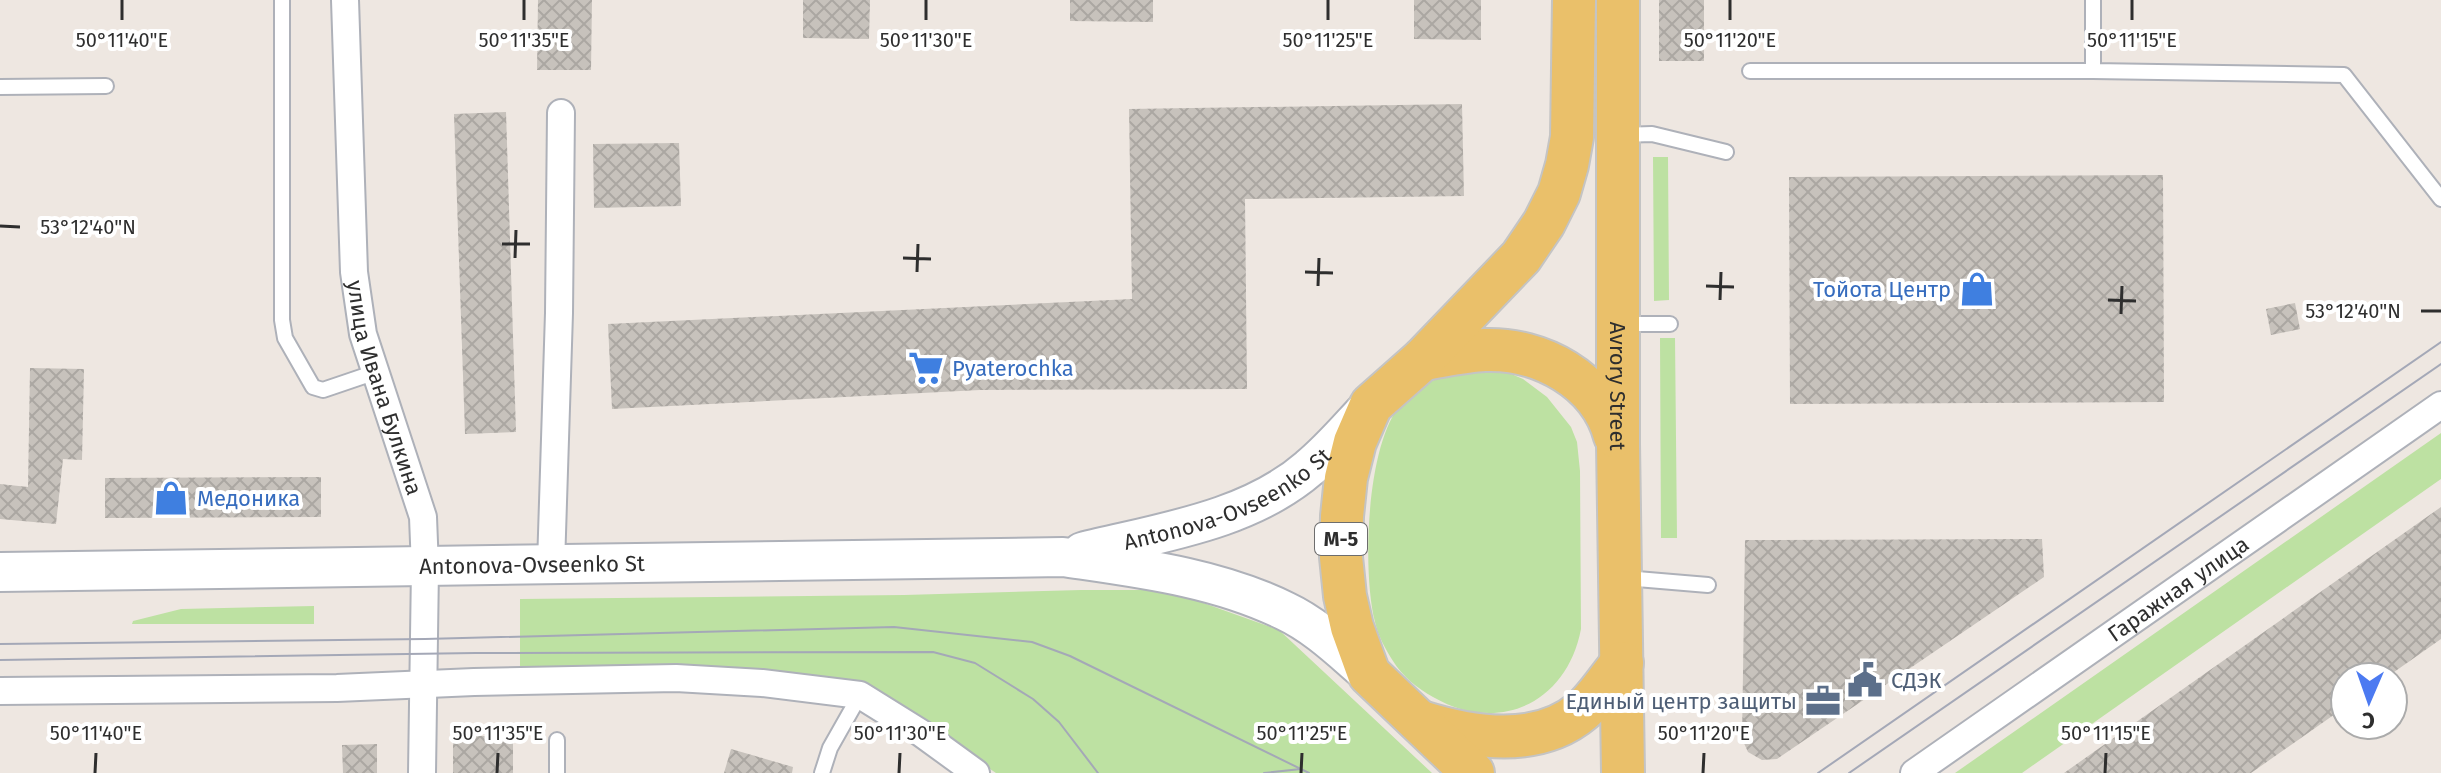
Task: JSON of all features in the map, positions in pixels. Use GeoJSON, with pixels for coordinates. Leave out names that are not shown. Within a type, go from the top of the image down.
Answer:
{"type":"FeatureCollection","features":[{"type":"Feature","properties":{"kind":"main road","name":"М-5"},"geometry":{"type":"LineString","coordinates":[[1473,773],[1369,674],[1352,627],[1345,596],[1341,529],[1346,478],[1355,442],[1371,405],[1423,359],[1521,257],[1544,223],[1559,193],[1572,137],[1574,0]]}},
{"type":"Feature","properties":{"kind":"main road","name":"Avrory Street"},"geometry":{"type":"LineString","coordinates":[[1618,0],[1617,324],[1623,773]]}},
{"type":"Feature","properties":{"kind":"main road"},"geometry":{"type":"LineString","coordinates":[[1423,359],[1483,350],[1505,351],[1551,364],[1588,387],[1601,402],[1611,419],[1618,444]]}},
{"type":"Feature","properties":{"kind":"main road","name":"Antonova-Ovseenko St"},"geometry":{"type":"LineString","coordinates":[[1063,557],[1207,521],[1276,491],[1309,469],[1371,405]]}},
{"type":"Feature","properties":{"kind":"main road","name":"Antonova-Ovseenko St"},"geometry":{"type":"LineString","coordinates":[[0,572],[1063,557],[1180,575],[1256,599],[1284,610],[1326,637],[1369,674]]}},
{"type":"Feature","properties":{"kind":"main road"},"geometry":{"type":"LineString","coordinates":[[1421,722],[1452,731],[1486,735],[1533,733],[1560,724],[1582,711],[1622,663]]}},
{"type":"Feature","properties":{"kind":"street","name":"улица Ивана Булкина"},"geometry":{"type":"LineString","coordinates":[[345,0],[354,272],[363,334],[423,517],[422,773]]}},
{"type":"Feature","properties":{"kind":"street"},"geometry":{"type":"LineString","coordinates":[[551,565],[559,313],[561,113]]}},
{"type":"Feature","properties":{"kind":"street","name":"Гаражная улица"},"geometry":{"type":"LineString","coordinates":[[1914,773],[2441,405]]}},
{"type":"Feature","properties":{"kind":"street"},"geometry":{"type":"LineString","coordinates":[[0,691],[676,678],[762,683],[860,695],[921,733],[976,773]]}},
{"type":"Feature","properties":{"kind":"lane"},"geometry":{"type":"LineString","coordinates":[[282,0],[282,320],[285,338],[313,387],[323,390],[376,372]]}},
{"type":"Feature","properties":{"kind":"lane"},"geometry":{"type":"LineString","coordinates":[[2093,0],[2093,71]]}},
{"type":"Feature","properties":{"kind":"lane"},"geometry":{"type":"LineString","coordinates":[[1750,71],[2344,75],[2441,199]]}},
{"type":"Feature","properties":{"kind":"lane"},"geometry":{"type":"LineString","coordinates":[[0,87],[106,86]]}},
{"type":"Feature","properties":{"kind":"lane"},"geometry":{"type":"LineString","coordinates":[[1619,135],[1652,134],[1726,152]]}},
{"type":"Feature","properties":{"kind":"lane"},"geometry":{"type":"LineString","coordinates":[[1617,324],[1670,324]]}},
{"type":"Feature","properties":{"kind":"lane"},"geometry":{"type":"LineString","coordinates":[[1620,577],[1708,585]]}},
{"type":"Feature","properties":{"kind":"lane"},"geometry":{"type":"LineString","coordinates":[[822,773],[830,748],[860,695]]}},
{"type":"Feature","properties":{"kind":"lane"},"geometry":{"type":"LineString","coordinates":[[557,740],[557,773]]}},
{"type":"Feature","properties":{"kind":"green space"},"geometry":{"type":"Polygon","coordinates":[[[1653,157],[1668,157],[1669,300],[1654,301],[1653,157]]]}},
{"type":"Feature","properties":{"kind":"green space"},"geometry":{"type":"Polygon","coordinates":[[[1660,338],[1675,338],[1677,538],[1661,538],[1660,338]]]}},
{"type":"Feature","properties":{"kind":"green space"},"geometry":{"type":"Polygon","coordinates":[[[1478,367],[1523,379],[1547,397],[1571,427],[1577,442],[1580,471],[1581,629],[1573,655],[1561,676],[1545,693],[1526,705],[1505,712],[1482,713],[1458,708],[1416,686],[1401,672],[1385,648],[1376,627],[1371,600],[1370,508],[1374,476],[1390,422],[1402,403],[1419,388],[1446,375],[1478,367]]]}},
{"type":"Feature","properties":{"kind":"green space"},"geometry":{"type":"Polygon","coordinates":[[[2441,433],[2441,479],[2022,773],[1955,773],[2441,433]]]}},
{"type":"Feature","properties":{"kind":"green space"},"geometry":{"type":"Polygon","coordinates":[[[1167,590],[1279,630],[1432,773],[996,773],[920,722],[799,677],[520,673],[520,599],[1167,590]]]}},
{"type":"Feature","properties":{"kind":"green space"},"geometry":{"type":"Polygon","coordinates":[[[314,606],[314,624],[132,624],[133,621],[181,609],[314,606]]]}},
{"type":"Feature","properties":{"kind":"building"},"geometry":{"type":"Polygon","coordinates":[[[538,0],[592,0],[591,70],[537,70],[538,0]]]}},
{"type":"Feature","properties":{"kind":"building"},"geometry":{"type":"Polygon","coordinates":[[[803,0],[870,0],[869,39],[803,38],[803,0]]]}},
{"type":"Feature","properties":{"kind":"building"},"geometry":{"type":"Polygon","coordinates":[[[1070,0],[1153,0],[1153,22],[1070,21],[1070,0]]]}},
{"type":"Feature","properties":{"kind":"building"},"geometry":{"type":"Polygon","coordinates":[[[1414,0],[1481,0],[1481,40],[1414,39],[1414,0]]]}},
{"type":"Feature","properties":{"kind":"building"},"geometry":{"type":"Polygon","coordinates":[[[1659,0],[1704,0],[1704,61],[1659,61],[1659,0]]]}},
{"type":"Feature","properties":{"kind":"building"},"geometry":{"type":"Polygon","coordinates":[[[1462,104],[1464,196],[1245,199],[1247,389],[980,390],[612,409],[608,324],[1132,299],[1129,109],[1462,104]]]}},
{"type":"Feature","properties":{"kind":"building"},"geometry":{"type":"Polygon","coordinates":[[[506,112],[516,432],[465,434],[454,114],[506,112]]]}},
{"type":"Feature","properties":{"kind":"building"},"geometry":{"type":"Polygon","coordinates":[[[679,143],[681,206],[594,208],[593,144],[679,143]]]}},
{"type":"Feature","properties":{"kind":"building","name":"Тойота Центр"},"geometry":{"type":"Polygon","coordinates":[[[2163,175],[2164,402],[1790,404],[1789,177],[2163,175]]]}},
{"type":"Feature","properties":{"kind":"building"},"geometry":{"type":"Polygon","coordinates":[[[2295,303],[2300,329],[2271,335],[2266,309],[2295,303]]]}},
{"type":"Feature","properties":{"kind":"building"},"geometry":{"type":"Polygon","coordinates":[[[30,368],[84,369],[82,460],[63,459],[56,524],[0,519],[0,484],[28,487],[30,368]]]}},
{"type":"Feature","properties":{"kind":"building"},"geometry":{"type":"Polygon","coordinates":[[[321,477],[321,517],[105,518],[105,478],[321,477]]]}},
{"type":"Feature","properties":{"kind":"building"},"geometry":{"type":"Polygon","coordinates":[[[2441,507],[2441,639],[2409,662],[2329,661],[2329,718],[2251,773],[2064,773],[2441,507]]]}},
{"type":"Feature","properties":{"kind":"building"},"geometry":{"type":"Polygon","coordinates":[[[2042,539],[2044,577],[1777,759],[1762,760],[1748,752],[1742,739],[1745,540],[2042,539]]]}},
{"type":"Feature","properties":{"kind":"building"},"geometry":{"type":"Polygon","coordinates":[[[453,736],[513,736],[513,773],[453,773],[453,736]]]}},
{"type":"Feature","properties":{"kind":"building"},"geometry":{"type":"Polygon","coordinates":[[[377,744],[377,773],[343,773],[342,745],[377,744]]]}},
{"type":"Feature","properties":{"kind":"building"},"geometry":{"type":"Polygon","coordinates":[[[731,749],[793,767],[792,773],[724,773],[731,749]]]}},
{"type":"Feature","properties":{"kind":"tram line"},"geometry":{"type":"LineString","coordinates":[[1818,773],[2441,342]]}},
{"type":"Feature","properties":{"kind":"tram line"},"geometry":{"type":"LineString","coordinates":[[1849,773],[2441,364]]}},
{"type":"Feature","properties":{"kind":"tram line"},"geometry":{"type":"LineString","coordinates":[[0,644],[425,639],[894,627],[1032,642],[1070,656],[1309,773]]}},
{"type":"Feature","properties":{"kind":"tram line"},"geometry":{"type":"LineString","coordinates":[[0,660],[475,653],[933,652],[975,663],[1033,699],[1059,722],[1098,773]]}},
{"type":"Feature","properties":{"kind":"tram line"},"geometry":{"type":"LineString","coordinates":[[1264,773],[1301,769]]}},
{"type":"Feature","properties":{"kind":"place","name":"Тойота Центр"},"geometry":{"type":"Point","coordinates":[1977,289]}},
{"type":"Feature","properties":{"kind":"place","name":"Pyaterochka"},"geometry":{"type":"Point","coordinates":[926,368]}},
{"type":"Feature","properties":{"kind":"place","name":"Медоника"},"geometry":{"type":"Point","coordinates":[171,498]}},
{"type":"Feature","properties":{"kind":"place","name":"СДЭК"},"geometry":{"type":"Point","coordinates":[1865,680]}},
{"type":"Feature","properties":{"kind":"place","name":"Единый центр защиты"},"geometry":{"type":"Point","coordinates":[1823,701]}}]}
